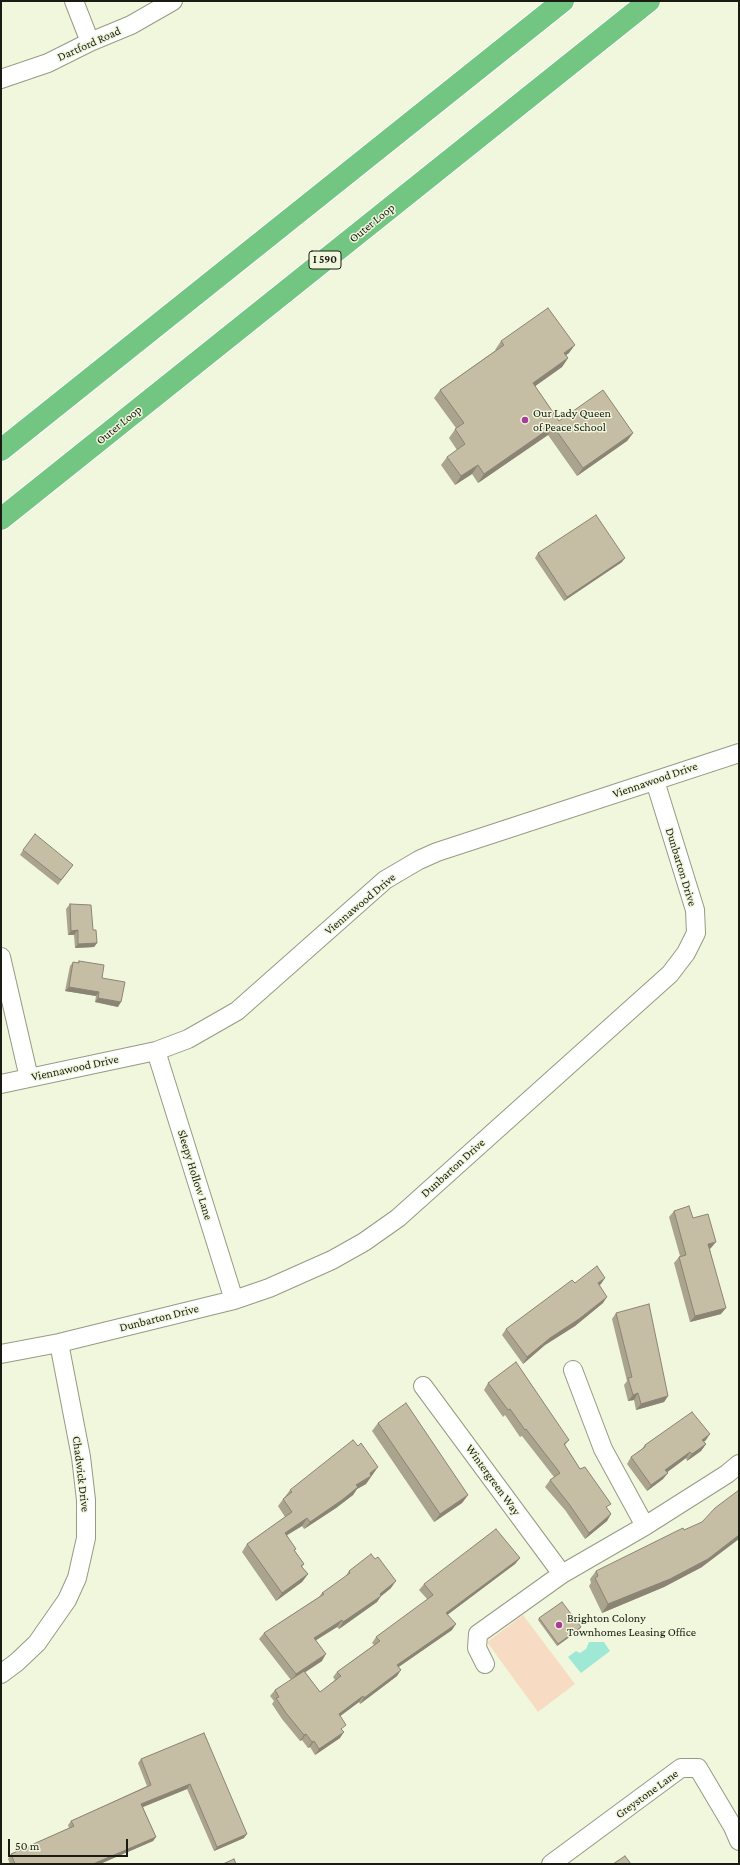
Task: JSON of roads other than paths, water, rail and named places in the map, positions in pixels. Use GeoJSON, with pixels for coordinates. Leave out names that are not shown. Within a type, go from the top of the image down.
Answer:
{"type":"FeatureCollection","features":[{"type":"Feature","properties":{"kind":"highway"},"geometry":{"type":"LineString","coordinates":[[1,450],[563,1]]}},
{"type":"Feature","properties":{"kind":"highway","name":"Outer Loop"},"geometry":{"type":"LineString","coordinates":[[1,519],[649,1]]}},
{"type":"Feature","properties":{"kind":"street"},"geometry":{"type":"LineString","coordinates":[[74,1],[90,42]]}},
{"type":"Feature","properties":{"kind":"street","name":"Dartford Road"},"geometry":{"type":"LineString","coordinates":[[1,79],[48,63],[90,42],[131,25],[173,1]]}},
{"type":"Feature","properties":{"kind":"street","name":"Viennawood Drive"},"geometry":{"type":"LineString","coordinates":[[1,1084],[156,1051],[188,1039],[237,1011],[385,880],[419,860],[437,852],[739,753]]}},
{"type":"Feature","properties":{"kind":"street","name":"Dunbarton Drive"},"geometry":{"type":"LineString","coordinates":[[1,1354],[234,1300],[294,1279],[332,1260],[364,1242],[398,1218],[670,974],[686,953],[696,933],[695,910],[655,781]]}},
{"type":"Feature","properties":{"kind":"street"},"geometry":{"type":"LineString","coordinates":[[1,956],[29,1078]]}},
{"type":"Feature","properties":{"kind":"street","name":"Sleepy Hollow Lane"},"geometry":{"type":"LineString","coordinates":[[156,1051],[234,1300]]}},
{"type":"Feature","properties":{"kind":"street","name":"Chadwick Drive"},"geometry":{"type":"LineString","coordinates":[[1,1674],[17,1662],[37,1643],[67,1600],[77,1578],[86,1538],[86,1500],[81,1457],[58,1342]]}},
{"type":"Feature","properties":{"kind":"street"},"geometry":{"type":"LineString","coordinates":[[573,1370],[603,1449],[645,1526]]}},
{"type":"Feature","properties":{"kind":"street","name":"Wintergreen Way"},"geometry":{"type":"LineString","coordinates":[[423,1386],[562,1574]]}},
{"type":"Feature","properties":{"kind":"street"},"geometry":{"type":"LineString","coordinates":[[485,1664],[477,1648],[478,1634],[562,1574],[645,1526],[727,1474],[739,1464]]}},
{"type":"Feature","properties":{"kind":"street","name":"Greystone Lane"},"geometry":{"type":"LineString","coordinates":[[551,1864],[681,1768],[698,1768],[733,1827],[739,1841]]}},
{"type":"Feature","properties":{"kind":"water"},"geometry":{"type":"Polygon","coordinates":[[[589,1642],[604,1642],[610,1651],[581,1673],[568,1657],[576,1651],[580,1653],[586,1649],[589,1642]]]}},
{"type":"Feature","properties":{"kind":"place","name":"Our Lady Queen of Peace School"},"geometry":{"type":"Point","coordinates":[525,420]}},
{"type":"Feature","properties":{"kind":"place","name":"Brighton Colony Townhomes Leasing Office"},"geometry":{"type":"Point","coordinates":[559,1625]}}]}
